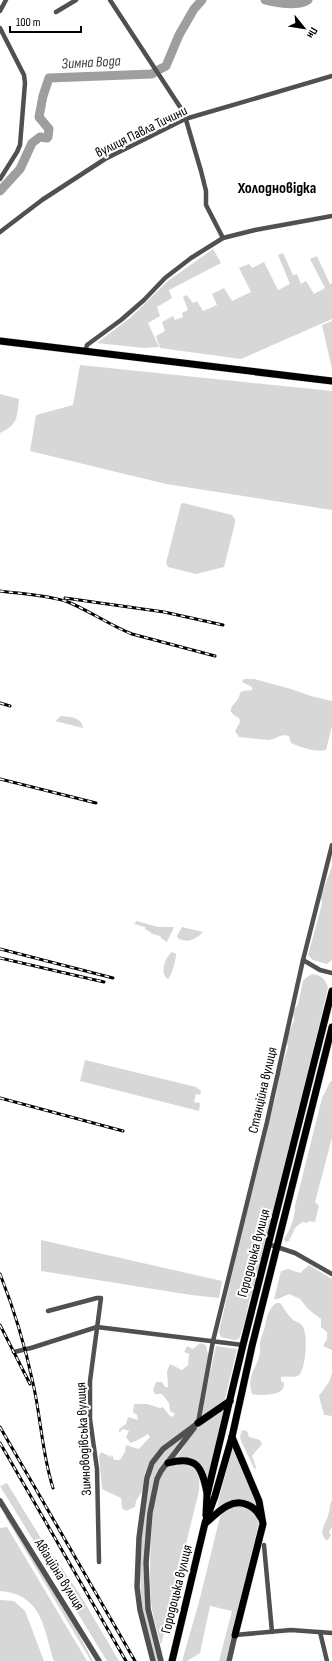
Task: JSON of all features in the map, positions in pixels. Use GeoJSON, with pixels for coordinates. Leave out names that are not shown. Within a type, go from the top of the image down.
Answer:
{"type":"FeatureCollection","features":[{"type":"Feature","properties":{"kind":"main road"},"geometry":{"type":"LineString","coordinates":[[0,341],[332,381]]}},
{"type":"Feature","properties":{"kind":"main road","name":"Городоцька вулиця"},"geometry":{"type":"LineString","coordinates":[[205,1523],[207,1495],[268,1244],[332,991]]}},
{"type":"Feature","properties":{"kind":"main road","name":"Городоцька вулиця"},"geometry":{"type":"LineString","coordinates":[[172,1661],[205,1523],[215,1496],[232,1437],[252,1346],[332,1027]]}},
{"type":"Feature","properties":{"kind":"main road"},"geometry":{"type":"LineString","coordinates":[[198,1423],[230,1401]]}},
{"type":"Feature","properties":{"kind":"main road"},"geometry":{"type":"LineString","coordinates":[[232,1437],[259,1501],[263,1524],[235,1636]]}},
{"type":"Feature","properties":{"kind":"main road"},"geometry":{"type":"LineString","coordinates":[[168,1463],[181,1459],[189,1461],[198,1467],[203,1474],[207,1495]]}},
{"type":"Feature","properties":{"kind":"main road"},"geometry":{"type":"LineString","coordinates":[[205,1523],[221,1509],[237,1502],[244,1502],[258,1512],[263,1524]]}},
{"type":"Feature","properties":{"kind":"street"},"geometry":{"type":"LineString","coordinates":[[0,11],[6,0]]}},
{"type":"Feature","properties":{"kind":"street"},"geometry":{"type":"LineString","coordinates":[[56,12],[76,0]]}},
{"type":"Feature","properties":{"kind":"street"},"geometry":{"type":"LineString","coordinates":[[110,0],[184,113],[206,191],[206,205],[223,238]]}},
{"type":"Feature","properties":{"kind":"street"},"geometry":{"type":"LineString","coordinates":[[0,28],[24,75],[25,83],[20,144],[17,152],[0,179]]}},
{"type":"Feature","properties":{"kind":"street","name":"вулиця Павла Тичини"},"geometry":{"type":"LineString","coordinates":[[0,232],[42,200],[105,159],[185,119],[332,76]]}},
{"type":"Feature","properties":{"kind":"street"},"geometry":{"type":"LineString","coordinates":[[85,352],[87,345],[132,310],[165,278],[191,258],[223,238],[256,230],[332,216]]}},
{"type":"Feature","properties":{"kind":"street","name":"Станційна вулиця"},"geometry":{"type":"LineString","coordinates":[[198,1423],[213,1341],[267,1122],[303,960],[332,845]]}},
{"type":"Feature","properties":{"kind":"street"},"geometry":{"type":"LineString","coordinates":[[303,960],[320,970],[332,973]]}},
{"type":"Feature","properties":{"kind":"street"},"geometry":{"type":"LineString","coordinates":[[268,1244],[295,1253],[332,1274]]}},
{"type":"Feature","properties":{"kind":"street","name":"Зимноводівська вулиця"},"geometry":{"type":"LineString","coordinates":[[48,1311],[101,1298],[90,1388],[90,1419],[97,1469],[99,1562]]}},
{"type":"Feature","properties":{"kind":"street"},"geometry":{"type":"LineString","coordinates":[[14,1352],[97,1327],[243,1345]]}},
{"type":"Feature","properties":{"kind":"street"},"geometry":{"type":"LineString","coordinates":[[162,1661],[148,1609],[146,1563],[150,1513],[157,1479],[161,1471],[198,1423]]}},
{"type":"Feature","properties":{"kind":"street"},"geometry":{"type":"LineString","coordinates":[[153,1661],[140,1610],[137,1588],[139,1538],[147,1478],[152,1464],[163,1449],[198,1423]]}},
{"type":"Feature","properties":{"kind":"street","name":"Авіаційна вулиця"},"geometry":{"type":"LineString","coordinates":[[0,1501],[99,1661]]}},
{"type":"Feature","properties":{"kind":"street"},"geometry":{"type":"LineString","coordinates":[[264,1545],[272,1632]]}},
{"type":"Feature","properties":{"kind":"street"},"geometry":{"type":"LineString","coordinates":[[228,1661],[235,1636],[291,1630],[332,1633]]}},
{"type":"Feature","properties":{"kind":"street"},"geometry":{"type":"LineString","coordinates":[[320,1632],[327,1661]]}},
{"type":"Feature","properties":{"kind":"shaded area"},"geometry":{"type":"Polygon","coordinates":[[[213,249],[221,263],[169,290],[172,298],[157,307],[160,316],[148,323],[159,347],[144,348],[97,343],[130,318],[168,281],[213,249]]]}},
{"type":"Feature","properties":{"kind":"shaded area"},"geometry":{"type":"Polygon","coordinates":[[[283,253],[293,275],[297,274],[301,284],[306,281],[314,294],[325,288],[310,259],[317,256],[330,284],[332,283],[332,319],[241,359],[160,348],[156,336],[165,331],[162,322],[173,316],[175,320],[183,317],[182,313],[188,310],[183,297],[187,295],[193,303],[197,301],[203,311],[217,305],[212,294],[224,288],[232,301],[251,292],[239,268],[249,264],[252,268],[264,262],[278,290],[290,284],[278,255],[283,253]]]}},
{"type":"Feature","properties":{"kind":"shaded area"},"geometry":{"type":"Polygon","coordinates":[[[332,321],[332,369],[322,325],[332,321]]]}},
{"type":"Feature","properties":{"kind":"shaded area"},"geometry":{"type":"Polygon","coordinates":[[[80,365],[332,391],[332,510],[166,484],[30,451],[36,415],[73,405],[80,365]]]}},
{"type":"Feature","properties":{"kind":"shaded area"},"geometry":{"type":"Polygon","coordinates":[[[0,394],[19,399],[16,420],[10,427],[0,433],[0,394]]]}},
{"type":"Feature","properties":{"kind":"shaded area"},"geometry":{"type":"Polygon","coordinates":[[[183,503],[232,515],[235,519],[224,567],[196,574],[168,567],[166,563],[181,504],[183,503]]]}},
{"type":"Feature","properties":{"kind":"shaded area"},"geometry":{"type":"Polygon","coordinates":[[[244,679],[254,679],[332,701],[332,726],[326,750],[322,751],[308,749],[291,743],[289,736],[286,735],[268,740],[239,737],[235,731],[240,722],[239,718],[232,713],[231,708],[241,692],[252,690],[252,687],[242,682],[244,679]]]}},
{"type":"Feature","properties":{"kind":"shaded area"},"geometry":{"type":"Polygon","coordinates":[[[61,716],[72,717],[78,720],[82,724],[83,728],[55,721],[61,716]]]}},
{"type":"Feature","properties":{"kind":"shaded area"},"geometry":{"type":"Polygon","coordinates":[[[332,866],[332,960],[327,964],[313,960],[308,955],[322,904],[321,896],[332,866]]]}},
{"type":"Feature","properties":{"kind":"shaded area"},"geometry":{"type":"Polygon","coordinates":[[[137,921],[158,927],[174,927],[167,942],[160,936],[145,929],[145,927],[134,924],[137,921]]]}},
{"type":"Feature","properties":{"kind":"shaded area"},"geometry":{"type":"Polygon","coordinates":[[[182,927],[203,932],[194,939],[185,941],[181,940],[177,936],[182,927]]]}},
{"type":"Feature","properties":{"kind":"shaded area"},"geometry":{"type":"Polygon","coordinates":[[[172,952],[176,954],[176,957],[168,979],[165,977],[163,970],[165,961],[172,952]]]}},
{"type":"Feature","properties":{"kind":"shaded area"},"geometry":{"type":"Polygon","coordinates":[[[312,974],[323,978],[328,988],[301,1102],[297,1111],[294,1138],[287,1155],[253,1293],[250,1297],[245,1321],[239,1339],[234,1340],[221,1337],[219,1332],[237,1246],[276,1095],[280,1072],[288,1047],[286,1040],[294,1020],[293,1011],[298,1004],[303,981],[312,974]]]}},
{"type":"Feature","properties":{"kind":"shaded area"},"geometry":{"type":"Polygon","coordinates":[[[85,1060],[196,1087],[201,1091],[200,1095],[196,1094],[194,1102],[200,1103],[199,1111],[80,1081],[85,1060]]]}},
{"type":"Feature","properties":{"kind":"shaded area"},"geometry":{"type":"Polygon","coordinates":[[[332,1081],[332,1138],[315,1202],[319,1206],[315,1222],[302,1222],[295,1228],[289,1241],[286,1242],[284,1239],[291,1227],[322,1098],[330,1082],[332,1081]]]}},
{"type":"Feature","properties":{"kind":"shaded area"},"geometry":{"type":"Polygon","coordinates":[[[41,1240],[222,1281],[219,1298],[191,1295],[41,1271],[41,1240]]]}},
{"type":"Feature","properties":{"kind":"shaded area"},"geometry":{"type":"Polygon","coordinates":[[[309,1265],[332,1279],[332,1350],[323,1346],[327,1339],[327,1332],[321,1327],[321,1319],[308,1309],[300,1299],[289,1294],[278,1299],[274,1299],[281,1271],[288,1269],[300,1273],[309,1265]]]}},
{"type":"Feature","properties":{"kind":"shaded area"},"geometry":{"type":"Polygon","coordinates":[[[277,1303],[280,1303],[291,1318],[301,1324],[305,1331],[305,1359],[299,1375],[292,1377],[281,1377],[281,1381],[284,1383],[284,1386],[279,1392],[266,1395],[252,1394],[250,1382],[259,1359],[260,1345],[266,1320],[268,1313],[277,1303]]]}},
{"type":"Feature","properties":{"kind":"shaded area"},"geometry":{"type":"Polygon","coordinates":[[[200,1343],[206,1345],[209,1360],[198,1415],[194,1424],[158,1471],[143,1564],[146,1609],[159,1661],[156,1661],[143,1610],[140,1580],[142,1524],[151,1477],[136,1501],[135,1507],[126,1511],[122,1508],[121,1498],[102,1489],[99,1456],[101,1452],[111,1457],[112,1454],[114,1460],[120,1460],[125,1452],[126,1445],[139,1449],[150,1437],[148,1434],[130,1443],[126,1437],[129,1431],[123,1429],[119,1433],[119,1429],[126,1424],[128,1417],[138,1420],[137,1415],[133,1412],[134,1404],[147,1404],[160,1408],[163,1407],[172,1417],[175,1414],[170,1411],[169,1403],[162,1394],[155,1394],[153,1390],[156,1382],[162,1382],[165,1387],[168,1387],[167,1371],[170,1364],[182,1370],[188,1365],[189,1354],[184,1352],[187,1346],[193,1349],[200,1343]]]}},
{"type":"Feature","properties":{"kind":"shaded area"},"geometry":{"type":"Polygon","coordinates":[[[216,1346],[237,1349],[224,1403],[200,1418],[216,1346]]]}},
{"type":"Feature","properties":{"kind":"shaded area"},"geometry":{"type":"Polygon","coordinates":[[[332,1373],[332,1416],[324,1415],[319,1396],[329,1382],[332,1373]]]}},
{"type":"Feature","properties":{"kind":"shaded area"},"geometry":{"type":"Polygon","coordinates":[[[227,1406],[208,1478],[199,1465],[195,1462],[187,1458],[176,1458],[198,1426],[227,1406]]]}},
{"type":"Feature","properties":{"kind":"shaded area"},"geometry":{"type":"Polygon","coordinates":[[[242,1430],[247,1431],[249,1437],[260,1440],[262,1444],[252,1456],[256,1467],[255,1470],[241,1441],[240,1437],[242,1430]]]}},
{"type":"Feature","properties":{"kind":"shaded area"},"geometry":{"type":"Polygon","coordinates":[[[232,1447],[258,1508],[243,1500],[228,1502],[217,1507],[232,1447]]]}},
{"type":"Feature","properties":{"kind":"shaded area"},"geometry":{"type":"Polygon","coordinates":[[[176,1463],[184,1463],[194,1466],[199,1478],[199,1491],[161,1645],[153,1614],[151,1597],[151,1536],[156,1494],[160,1478],[166,1469],[176,1463]]]}},
{"type":"Feature","properties":{"kind":"shaded area"},"geometry":{"type":"Polygon","coordinates":[[[7,1483],[42,1540],[79,1593],[119,1661],[107,1661],[0,1486],[7,1483]]]}},
{"type":"Feature","properties":{"kind":"shaded area"},"geometry":{"type":"Polygon","coordinates":[[[332,1500],[332,1527],[329,1532],[331,1535],[328,1540],[326,1540],[322,1531],[329,1514],[332,1500]]]}},
{"type":"Feature","properties":{"kind":"shaded area"},"geometry":{"type":"Polygon","coordinates":[[[242,1505],[253,1512],[259,1522],[226,1661],[219,1661],[232,1611],[210,1606],[200,1653],[187,1661],[182,1661],[199,1602],[220,1517],[232,1507],[242,1505]]]}},
{"type":"Feature","properties":{"kind":"shaded area"},"geometry":{"type":"Polygon","coordinates":[[[5,1513],[74,1625],[93,1661],[91,1661],[6,1518],[5,1513]]]}},
{"type":"Feature","properties":{"kind":"shaded area"},"geometry":{"type":"Polygon","coordinates":[[[7,1527],[87,1661],[54,1661],[43,1625],[33,1606],[25,1599],[14,1594],[0,1591],[0,1528],[7,1527]]]}},
{"type":"Feature","properties":{"kind":"shaded area"},"geometry":{"type":"Polygon","coordinates":[[[0,1600],[14,1601],[25,1611],[44,1661],[0,1661],[0,1600]]]}},
{"type":"Feature","properties":{"kind":"waterway","name":"Зимна Вода"},"geometry":{"type":"LineString","coordinates":[[160,69],[166,66],[179,35],[194,9],[202,0]]}},
{"type":"Feature","properties":{"kind":"waterway","name":"Зимна Вода"},"geometry":{"type":"LineString","coordinates":[[265,0],[293,4],[308,0]]}},
{"type":"Feature","properties":{"kind":"waterway","name":"Зимна Вода"},"geometry":{"type":"LineString","coordinates":[[0,191],[20,169],[32,143],[40,137],[48,137],[49,129],[39,117],[43,96],[49,78],[152,74],[155,72]]}},
{"type":"Feature","properties":{"kind":"railway"},"geometry":{"type":"LineString","coordinates":[[0,591],[43,596],[68,602],[132,634],[215,656]]}},
{"type":"Feature","properties":{"kind":"railway"},"geometry":{"type":"LineString","coordinates":[[65,598],[164,612],[223,625]]}},
{"type":"Feature","properties":{"kind":"railway"},"geometry":{"type":"LineString","coordinates":[[0,703],[10,706]]}},
{"type":"Feature","properties":{"kind":"railway"},"geometry":{"type":"LineString","coordinates":[[0,779],[96,803]]}},
{"type":"Feature","properties":{"kind":"railway"},"geometry":{"type":"LineString","coordinates":[[0,949],[113,978]]}},
{"type":"Feature","properties":{"kind":"railway"},"geometry":{"type":"LineString","coordinates":[[0,958],[104,982]]}},
{"type":"Feature","properties":{"kind":"railway"},"geometry":{"type":"LineString","coordinates":[[0,1098],[123,1131]]}},
{"type":"Feature","properties":{"kind":"railway"},"geometry":{"type":"LineString","coordinates":[[0,1274],[26,1355],[36,1396],[46,1462],[53,1488]]}},
{"type":"Feature","properties":{"kind":"railway"},"geometry":{"type":"LineString","coordinates":[[0,1325],[30,1384]]}},
{"type":"Feature","properties":{"kind":"railway"},"geometry":{"type":"LineString","coordinates":[[0,1427],[135,1661]]}},
{"type":"Feature","properties":{"kind":"railway"},"geometry":{"type":"LineString","coordinates":[[0,1443],[126,1661]]}},
{"type":"Feature","properties":{"kind":"district","name":"Холодновідка"},"geometry":{"type":"Point","coordinates":[277,187]}}]}
